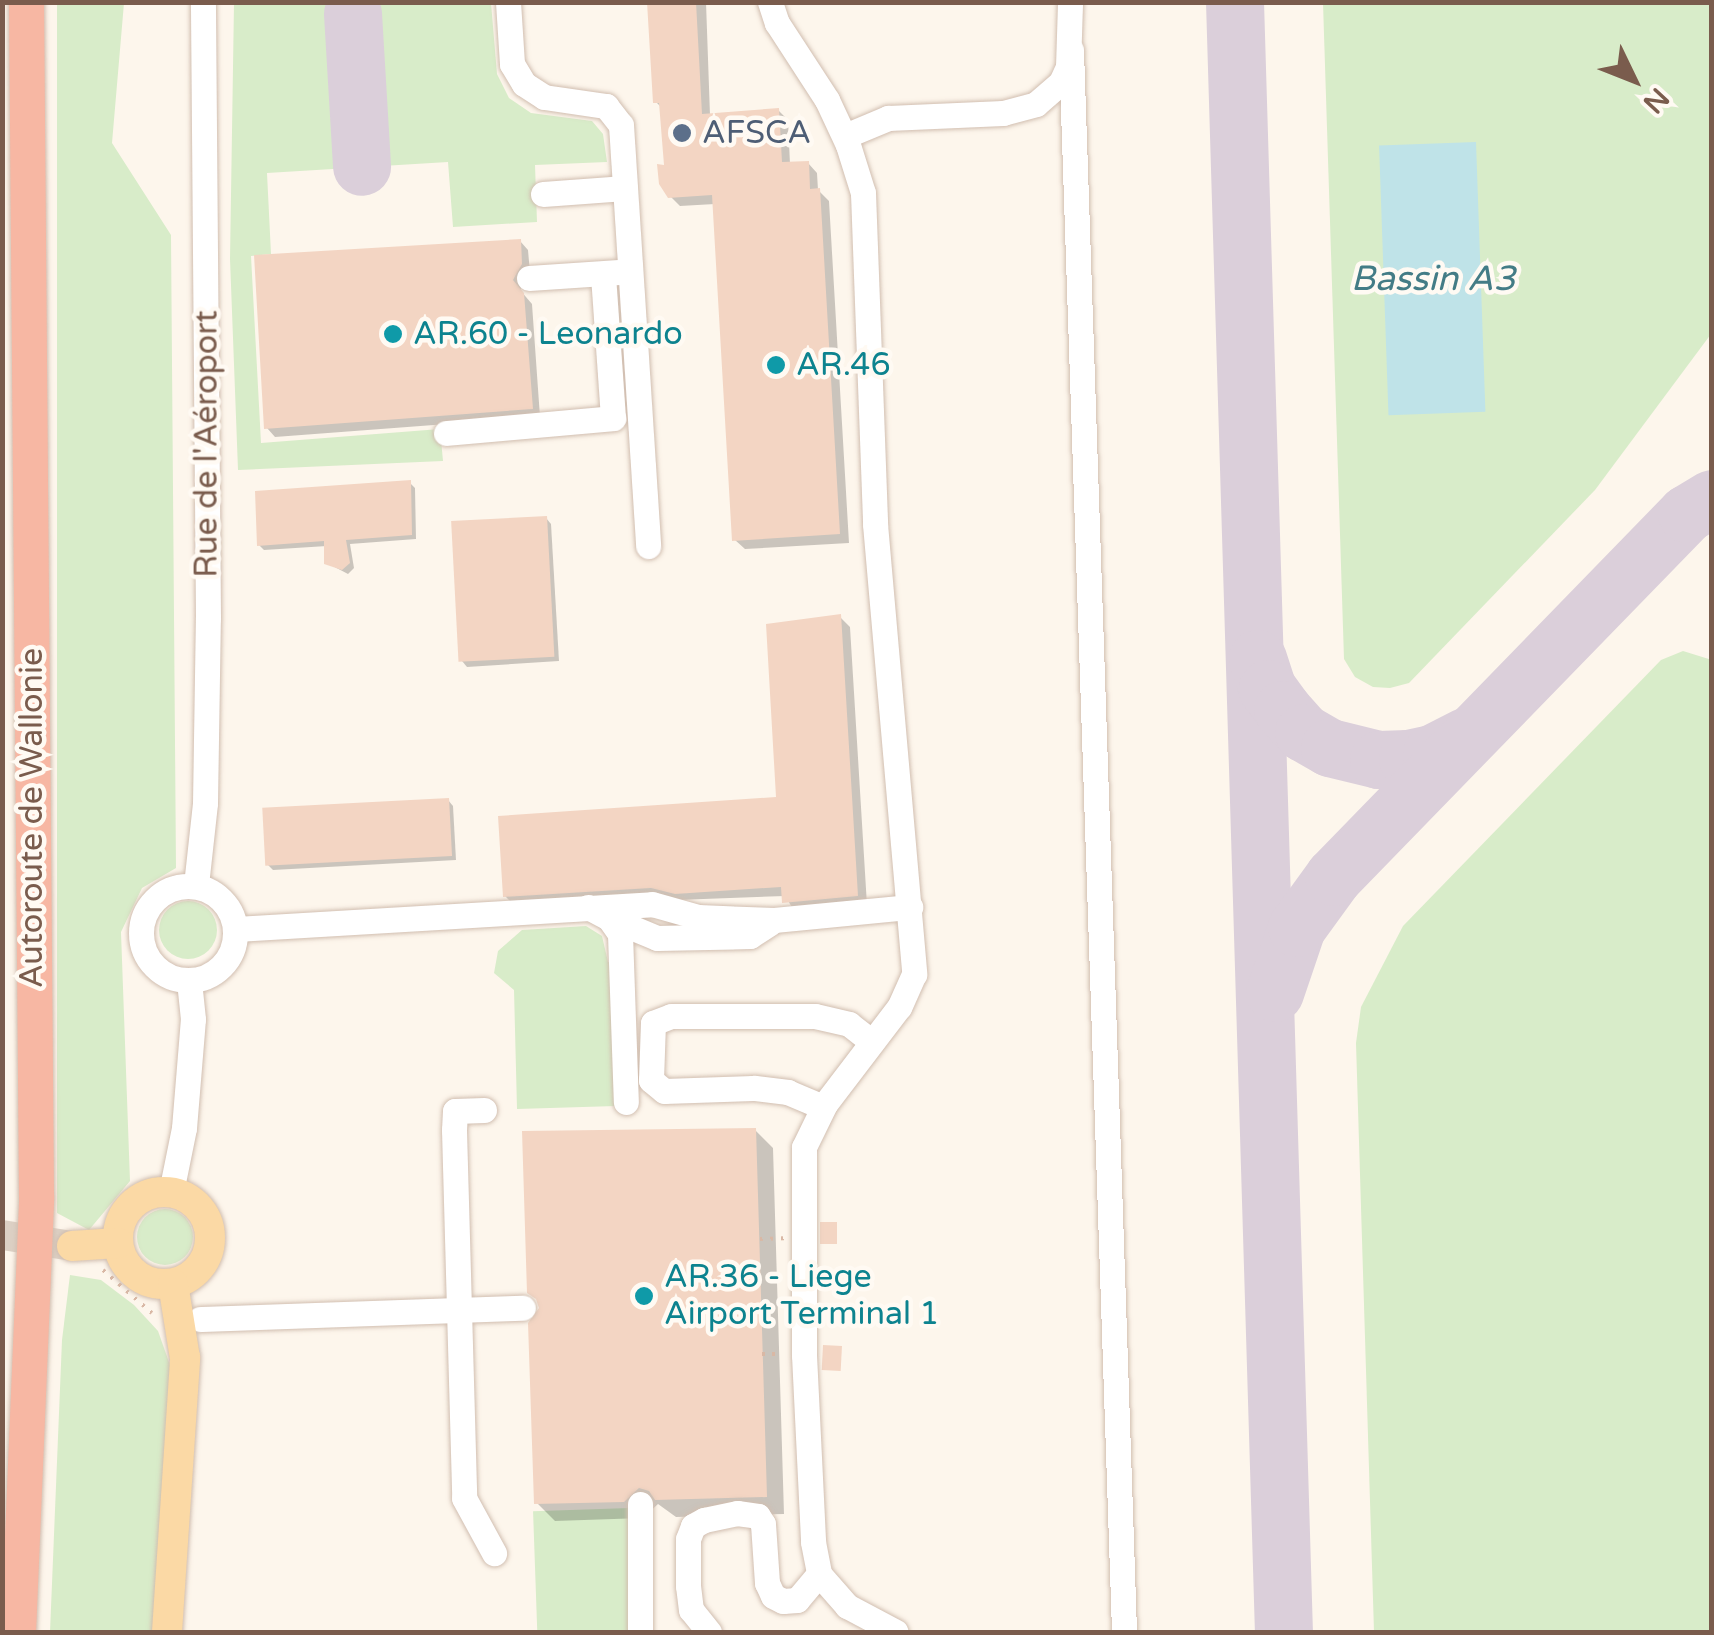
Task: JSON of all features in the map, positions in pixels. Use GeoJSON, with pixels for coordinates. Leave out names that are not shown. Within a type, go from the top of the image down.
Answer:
{"type":"FeatureCollection","features":[{"type":"Feature","properties":{"kind":"highway","name":"Autoroute de Wallonie"},"geometry":{"type":"LineString","coordinates":[[18,1632],[30,1426],[36,1196],[26,2]]}},
{"type":"Feature","properties":{"kind":"main road"},"geometry":{"type":"LineString","coordinates":[[72,1246],[124,1262],[136,1276],[154,1284],[173,1284],[191,1277],[204,1264],[211,1246],[210,1228],[202,1210],[189,1198],[154,1192],[126,1211],[110,1256]]}},
{"type":"Feature","properties":{"kind":"main road"},"geometry":{"type":"LineString","coordinates":[[168,1632],[190,1321],[173,1284]]}},
{"type":"Feature","properties":{"kind":"street","name":"Rue de l'Aéroport"},"geometry":{"type":"LineString","coordinates":[[196,886],[206,803],[208,653],[203,2]]}},
{"type":"Feature","properties":{"kind":"street"},"geometry":{"type":"LineString","coordinates":[[508,2],[512,64],[524,84],[544,97],[589,101],[614,113],[622,125],[648,546]]}},
{"type":"Feature","properties":{"kind":"street"},"geometry":{"type":"LineString","coordinates":[[770,2],[777,23],[827,100],[845,136],[863,194],[875,524],[914,974],[899,1007],[823,1107],[804,1147],[804,1356],[813,1542],[819,1574],[847,1606],[858,1626],[896,1632]]}},
{"type":"Feature","properties":{"kind":"street"},"geometry":{"type":"LineString","coordinates":[[1070,2],[1124,1632]]}},
{"type":"Feature","properties":{"kind":"street"},"geometry":{"type":"LineString","coordinates":[[845,136],[888,118],[1022,110],[1036,104],[1061,82],[1071,50]]}},
{"type":"Feature","properties":{"kind":"street"},"geometry":{"type":"LineString","coordinates":[[543,194],[625,188]]}},
{"type":"Feature","properties":{"kind":"street"},"geometry":{"type":"LineString","coordinates":[[529,278],[630,271]]}},
{"type":"Feature","properties":{"kind":"street"},"geometry":{"type":"LineString","coordinates":[[446,432],[613,418],[603,274]]}},
{"type":"Feature","properties":{"kind":"street"},"geometry":{"type":"LineString","coordinates":[[196,886],[224,900],[236,929],[224,965],[214,973],[189,981],[156,969],[146,955],[142,921],[162,893],[196,886]]}},
{"type":"Feature","properties":{"kind":"street"},"geometry":{"type":"LineString","coordinates":[[236,929],[598,913],[652,904],[698,917],[774,920],[910,906]]}},
{"type":"Feature","properties":{"kind":"street"},"geometry":{"type":"LineString","coordinates":[[598,913],[620,934],[626,1102]]}},
{"type":"Feature","properties":{"kind":"street"},"geometry":{"type":"LineString","coordinates":[[171,1192],[184,1128],[192,1019],[189,981]]}},
{"type":"Feature","properties":{"kind":"street"},"geometry":{"type":"LineString","coordinates":[[823,1107],[788,1092],[753,1088],[664,1091],[651,1080],[653,1023],[671,1016],[815,1016],[849,1024],[872,1042]]}},
{"type":"Feature","properties":{"kind":"street"},"geometry":{"type":"LineString","coordinates":[[484,1110],[454,1111],[464,1498],[494,1553]]}},
{"type":"Feature","properties":{"kind":"street"},"geometry":{"type":"LineString","coordinates":[[190,1321],[522,1308]]}},
{"type":"Feature","properties":{"kind":"street"},"geometry":{"type":"LineString","coordinates":[[640,1504],[640,1632]]}},
{"type":"Feature","properties":{"kind":"street"},"geometry":{"type":"LineString","coordinates":[[709,1632],[691,1610],[688,1586],[688,1539],[693,1526],[704,1520],[738,1513],[758,1516],[763,1524],[768,1584],[773,1596],[783,1601],[796,1600],[819,1574]]}},
{"type":"Feature","properties":{"kind":"path"},"geometry":{"type":"LineString","coordinates":[[110,1256],[164,1327],[190,1321]]}},
{"type":"Feature","properties":{"kind":"green space"},"geometry":{"type":"Polygon","coordinates":[[[57,3],[124,3],[112,143],[171,235],[176,868],[142,888],[121,932],[130,1181],[89,1230],[57,1213],[57,3]]]}},
{"type":"Feature","properties":{"kind":"green space"},"geometry":{"type":"Polygon","coordinates":[[[234,3],[491,3],[497,74],[509,98],[531,113],[592,121],[603,134],[607,162],[535,165],[537,222],[453,227],[448,162],[267,173],[271,254],[251,256],[261,443],[440,429],[443,461],[238,470],[230,259],[234,3]]]}},
{"type":"Feature","properties":{"kind":"green space"},"geometry":{"type":"Polygon","coordinates":[[[1323,3],[1711,3],[1711,334],[1595,490],[1409,683],[1390,688],[1373,687],[1355,677],[1344,659],[1323,3]]]}},
{"type":"Feature","properties":{"kind":"green space"},"geometry":{"type":"Polygon","coordinates":[[[1683,651],[1712,660],[1711,1632],[1374,1632],[1356,1043],[1361,1007],[1403,926],[1661,660],[1683,651]]]}},
{"type":"Feature","properties":{"kind":"green space"},"geometry":{"type":"Polygon","coordinates":[[[188,901],[208,910],[217,930],[208,950],[188,959],[168,950],[159,930],[168,910],[188,901]]]}},
{"type":"Feature","properties":{"kind":"green space"},"geometry":{"type":"Polygon","coordinates":[[[586,926],[602,936],[608,962],[614,962],[616,1106],[517,1109],[514,990],[494,973],[498,951],[522,930],[586,926]]]}},
{"type":"Feature","properties":{"kind":"green space"},"geometry":{"type":"Polygon","coordinates":[[[165,1209],[185,1217],[193,1237],[185,1257],[165,1265],[145,1257],[137,1237],[145,1217],[165,1209]]]}},
{"type":"Feature","properties":{"kind":"green space"},"geometry":{"type":"Polygon","coordinates":[[[70,1275],[101,1280],[134,1305],[158,1331],[170,1365],[153,1632],[50,1632],[62,1340],[70,1275]]]}},
{"type":"Feature","properties":{"kind":"green space"},"geometry":{"type":"Polygon","coordinates":[[[629,1508],[633,1632],[537,1632],[533,1511],[629,1508]]]}},
{"type":"Feature","properties":{"kind":"water","name":"Bassin A3"},"geometry":{"type":"Polygon","coordinates":[[[1476,142],[1485,412],[1388,415],[1379,145],[1476,142]]]}},
{"type":"Feature","properties":{"kind":"building","name":"AR.46"},"geometry":{"type":"Polygon","coordinates":[[[647,2],[696,2],[702,114],[779,108],[782,162],[809,161],[810,189],[820,188],[840,534],[732,541],[712,195],[668,198],[659,184],[657,164],[664,165],[659,103],[653,103],[647,2]]]}},
{"type":"Feature","properties":{"kind":"building","name":"AR.60 - Leonardo"},"geometry":{"type":"Polygon","coordinates":[[[521,239],[522,264],[513,280],[524,293],[533,409],[264,429],[254,255],[521,239]]]}},
{"type":"Feature","properties":{"kind":"building"},"geometry":{"type":"Polygon","coordinates":[[[411,480],[412,535],[346,540],[350,563],[342,570],[324,564],[324,541],[257,546],[255,491],[411,480]]]}},
{"type":"Feature","properties":{"kind":"building"},"geometry":{"type":"Polygon","coordinates":[[[547,516],[554,657],[459,662],[451,521],[547,516]]]}},
{"type":"Feature","properties":{"kind":"building"},"geometry":{"type":"Polygon","coordinates":[[[841,614],[858,896],[782,903],[781,887],[675,894],[651,888],[503,897],[498,816],[776,797],[766,624],[841,614]]]}},
{"type":"Feature","properties":{"kind":"building"},"geometry":{"type":"Polygon","coordinates":[[[449,798],[452,856],[265,866],[262,808],[449,798]]]}},
{"type":"Feature","properties":{"kind":"building","name":"AR.36 - Liege Airport Terminal 1"},"geometry":{"type":"Polygon","coordinates":[[[756,1128],[767,1497],[655,1500],[649,1491],[639,1488],[624,1502],[534,1504],[528,1323],[539,1308],[536,1299],[527,1293],[522,1131],[756,1128]]]}},
{"type":"Feature","properties":{"kind":"building"},"geometry":{"type":"Polygon","coordinates":[[[820,1222],[837,1222],[837,1244],[820,1244],[820,1222]]]}},
{"type":"Feature","properties":{"kind":"building"},"geometry":{"type":"Polygon","coordinates":[[[823,1345],[842,1346],[841,1371],[822,1370],[823,1345]]]}},
{"type":"Feature","properties":{"kind":"taxiway"},"geometry":{"type":"LineString","coordinates":[[1235,2],[1284,1632]]}},
{"type":"Feature","properties":{"kind":"taxiway"},"geometry":{"type":"LineString","coordinates":[[353,14],[362,167]]}},
{"type":"Feature","properties":{"kind":"taxiway"},"geometry":{"type":"LineString","coordinates":[[1275,993],[1297,928],[1334,877],[1687,514],[1712,499]]}},
{"type":"Feature","properties":{"kind":"taxiway"},"geometry":{"type":"LineString","coordinates":[[1258,659],[1268,689],[1283,710],[1304,733],[1330,748],[1379,760],[1408,759],[1432,754],[1466,737]]}},
{"type":"Feature","properties":{"kind":"tunnel"},"geometry":{"type":"LineString","coordinates":[[2,1235],[72,1246]]}},
{"type":"Feature","properties":{"kind":"place","name":"AFSCA"},"geometry":{"type":"Point","coordinates":[682,133]}},
{"type":"Feature","properties":{"kind":"place","name":"AR.60 - Leonardo"},"geometry":{"type":"Point","coordinates":[393,334]}},
{"type":"Feature","properties":{"kind":"place","name":"AR.46"},"geometry":{"type":"Point","coordinates":[776,365]}},
{"type":"Feature","properties":{"kind":"place","name":"AR.36 - Liege Airport Terminal 1"},"geometry":{"type":"Point","coordinates":[644,1296]}}]}
